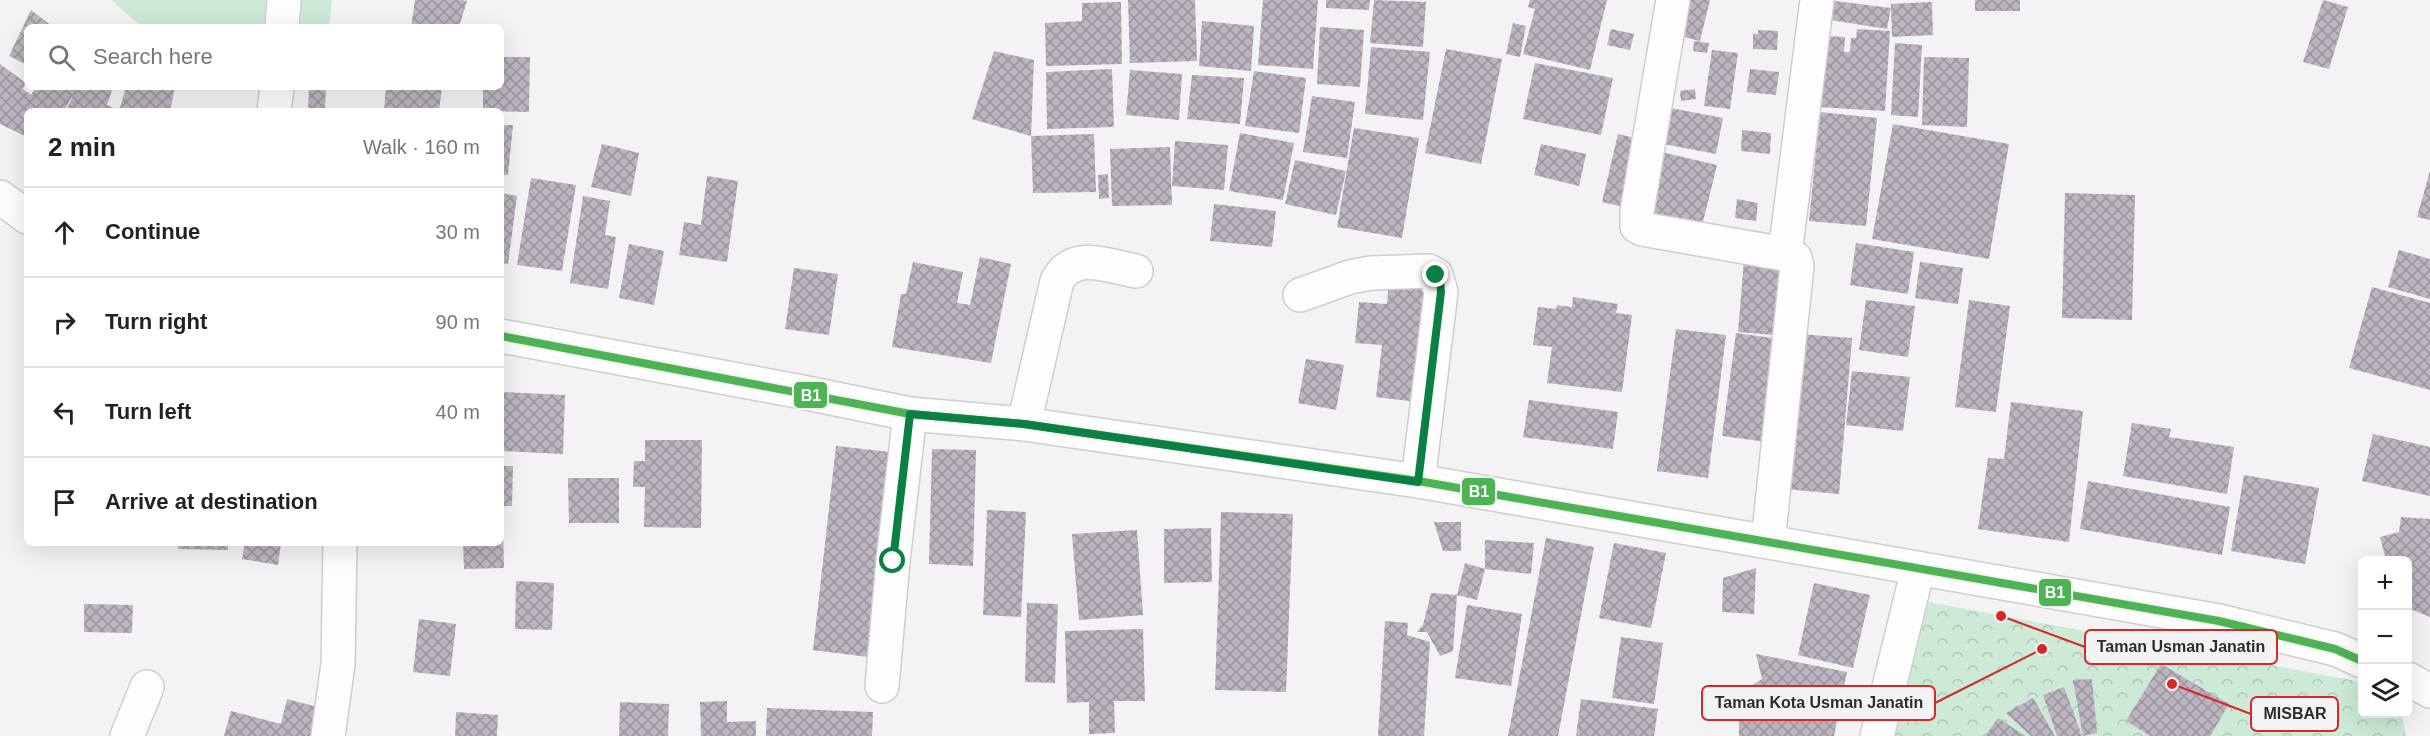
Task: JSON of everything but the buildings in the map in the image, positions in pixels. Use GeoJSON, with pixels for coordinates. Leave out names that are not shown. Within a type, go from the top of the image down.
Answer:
{"type":"FeatureCollection","features":[{"type":"Feature","properties":{"kind":"street"},"geometry":{"type":"LineString","coordinates":[[1673,0],[1637,210],[1637,226],[1642,229],[1785,254],[1795,258],[1797,267],[1768,542]]}},
{"type":"Feature","properties":{"kind":"street"},"geometry":{"type":"LineString","coordinates":[[1785,254],[1817,0]]}},
{"type":"Feature","properties":{"kind":"street"},"geometry":{"type":"LineString","coordinates":[[0,197],[24,215]]}},
{"type":"Feature","properties":{"kind":"street"},"geometry":{"type":"LineString","coordinates":[[1024,424],[1060,274],[1068,266],[1086,261],[1136,271]]}},
{"type":"Feature","properties":{"kind":"street"},"geometry":{"type":"LineString","coordinates":[[1300,295],[1350,277],[1371,273],[1429,271],[1440,280],[1441,292],[1418,482]]}},
{"type":"Feature","properties":{"kind":"street"},"geometry":{"type":"LineString","coordinates":[[504,337],[910,414],[1024,424],[1418,482],[1768,542],[2219,621],[2334,649],[2358,659]]}},
{"type":"Feature","properties":{"kind":"street"},"geometry":{"type":"LineString","coordinates":[[882,686],[900,490],[910,414]]}},
{"type":"Feature","properties":{"kind":"street"},"geometry":{"type":"LineString","coordinates":[[328,736],[338,664],[340,546]]}},
{"type":"Feature","properties":{"kind":"street"},"geometry":{"type":"LineString","coordinates":[[1877,736],[1918,569]]}},
{"type":"Feature","properties":{"kind":"street"},"geometry":{"type":"LineString","coordinates":[[2412,681],[2430,691]]}},
{"type":"Feature","properties":{"kind":"street"},"geometry":{"type":"LineString","coordinates":[[127,736],[147,687]]}},
{"type":"Feature","properties":{"kind":"green space"},"geometry":{"type":"Polygon","coordinates":[[[111,0],[332,0],[329,24],[139,24],[111,0]]]}},
{"type":"Feature","properties":{"kind":"green space"},"geometry":{"type":"Polygon","coordinates":[[[1917,600],[2358,681],[2358,718],[2403,718],[2406,736],[1878,736],[1917,600]]]}},
{"type":"Feature","properties":{"kind":"transit line","name":"B1"},"geometry":{"type":"LineString","coordinates":[[504,337],[910,414],[1024,424],[1418,481],[2219,621],[2335,649],[2358,659]]}},
{"type":"Feature","properties":{"kind":"place","name":"Taman Usman Janatin"},"geometry":{"type":"Point","coordinates":[2001,616]}},
{"type":"Feature","properties":{"kind":"place","name":"Taman Kota Usman Janatin"},"geometry":{"type":"Point","coordinates":[2042,649]}},
{"type":"Feature","properties":{"kind":"place","name":"MISBAR"},"geometry":{"type":"Point","coordinates":[2172,684]}},
{"type":"Feature","properties":{"kind":"route"},"geometry":{"type":"LineString","coordinates":[[893,561],[910,414],[1024,424],[1418,482],[1441,292],[1440,280],[1436,275]]}}]}
